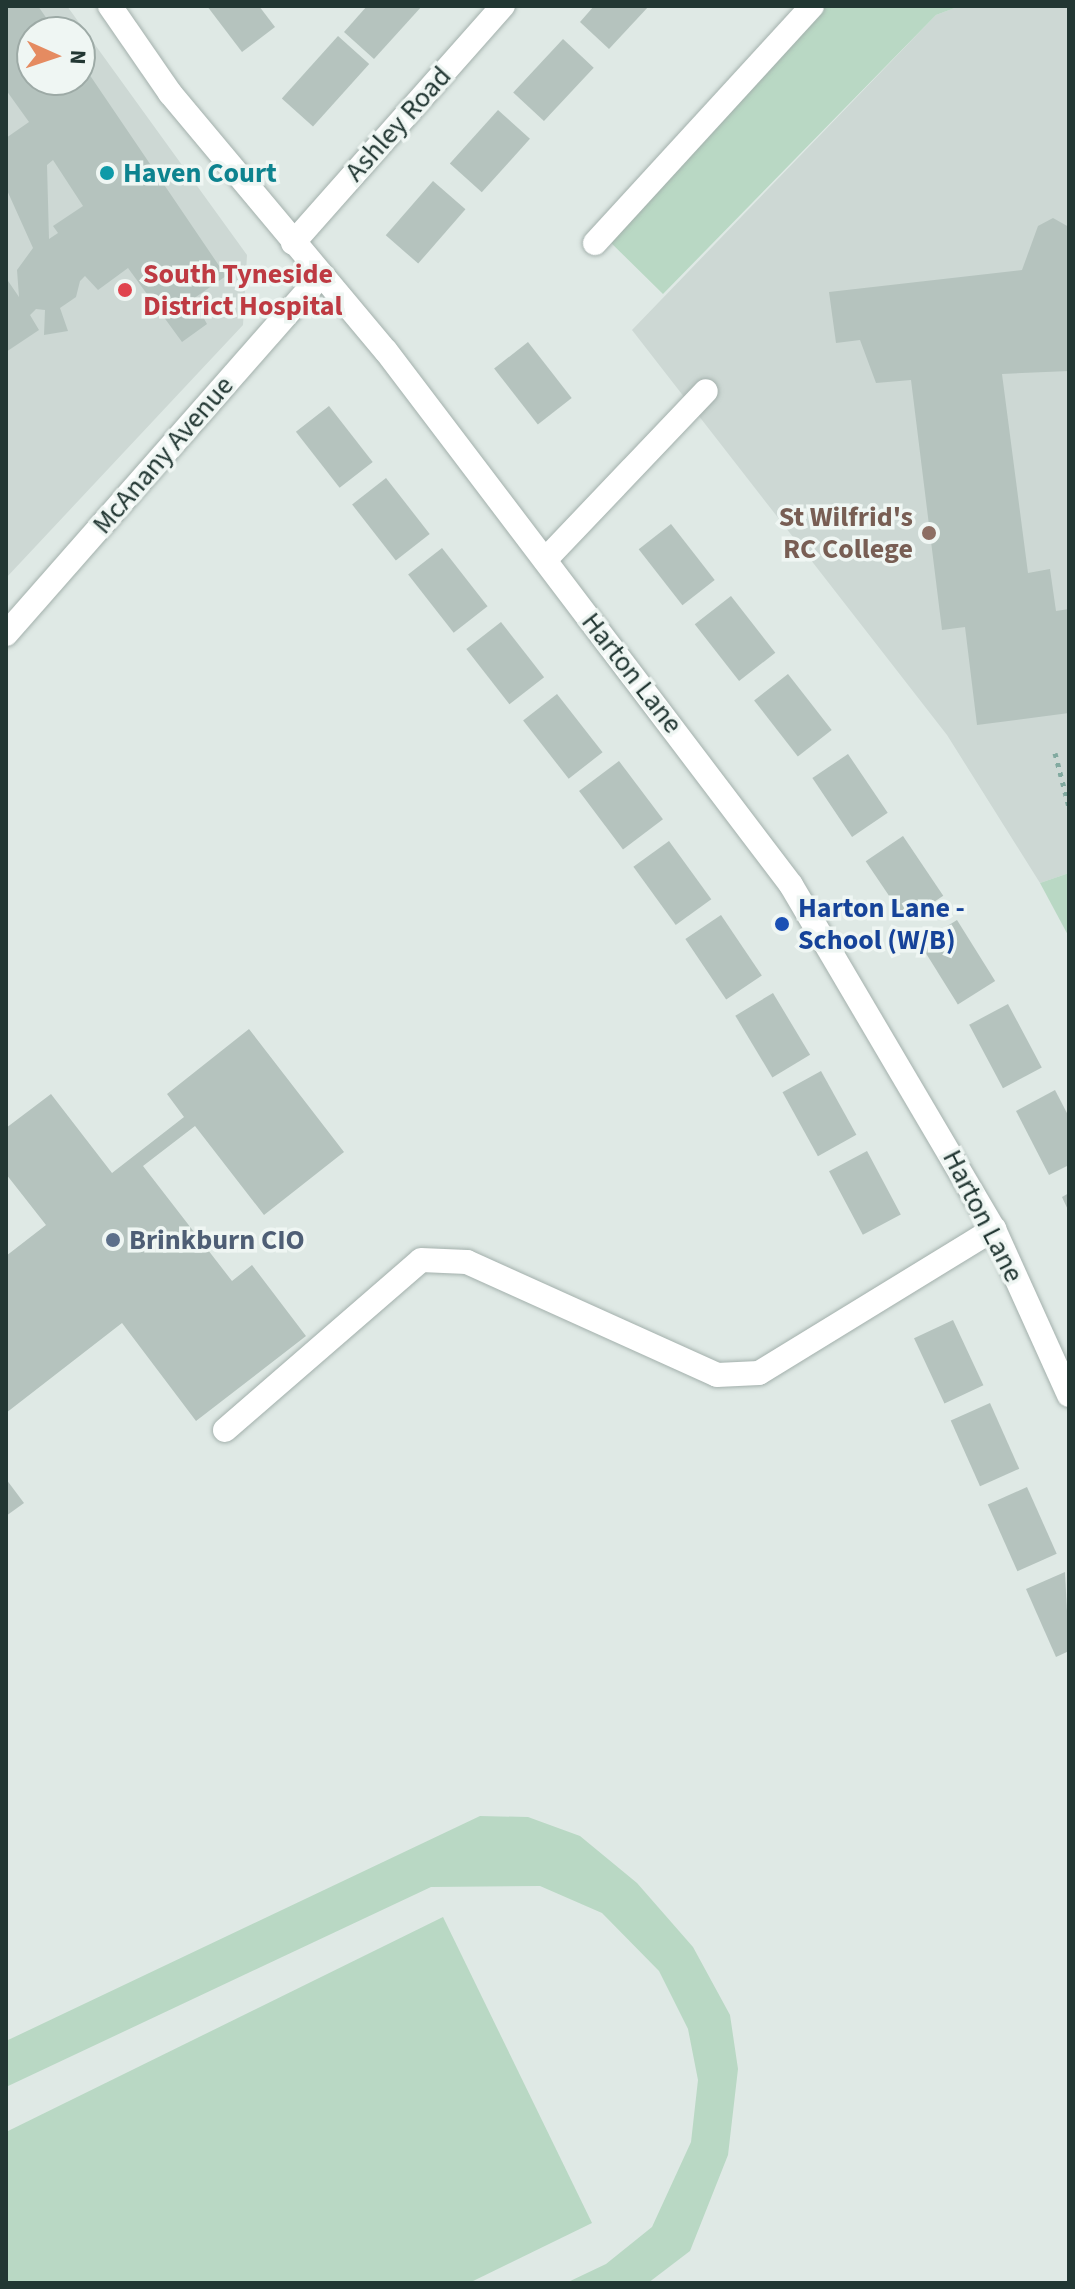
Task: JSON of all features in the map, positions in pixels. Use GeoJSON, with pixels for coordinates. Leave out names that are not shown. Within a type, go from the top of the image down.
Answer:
{"type":"FeatureCollection","features":[{"type":"Feature","properties":{"kind":"street","name":"Harton Lane"},"geometry":{"type":"LineString","coordinates":[[110,6],[293,243],[545,560],[791,885],[994,1229],[1069,1395]]}},
{"type":"Feature","properties":{"kind":"street","name":"Ashley Road"},"geometry":{"type":"LineString","coordinates":[[293,243],[503,6]]}},
{"type":"Feature","properties":{"kind":"street"},"geometry":{"type":"LineString","coordinates":[[595,243],[812,6]]}},
{"type":"Feature","properties":{"kind":"street","name":"McAnany Avenue"},"geometry":{"type":"LineString","coordinates":[[6,634],[321,275]]}},
{"type":"Feature","properties":{"kind":"street"},"geometry":{"type":"LineString","coordinates":[[545,560],[706,391]]}},
{"type":"Feature","properties":{"kind":"street"},"geometry":{"type":"LineString","coordinates":[[225,1430],[421,1260],[467,1262],[717,1375],[759,1373],[994,1229]]}},
{"type":"Feature","properties":{"kind":"path"},"geometry":{"type":"LineString","coordinates":[[1055,753],[1069,807]]}},
{"type":"Feature","properties":{"kind":"shaded area","name":"South Tyneside District Hospital"},"geometry":{"type":"Polygon","coordinates":[[[6,6],[67,6],[74,16],[16,16],[16,96],[96,96],[96,46],[247,255],[243,325],[6,578],[6,6]]]}},
{"type":"Feature","properties":{"kind":"shaded area","name":"St Wilfrid's RC College"},"geometry":{"type":"Polygon","coordinates":[[[960,6],[1069,6],[1069,873],[1040,883],[947,735],[632,330],[936,15],[960,6]]]}},
{"type":"Feature","properties":{"kind":"green space"},"geometry":{"type":"Polygon","coordinates":[[[812,6],[960,6],[936,15],[663,294],[603,235],[812,6]]]}},
{"type":"Feature","properties":{"kind":"green space"},"geometry":{"type":"Polygon","coordinates":[[[1069,873],[1069,937],[1040,883],[1069,873]]]}},
{"type":"Feature","properties":{"kind":"green space"},"geometry":{"type":"Polygon","coordinates":[[[480,1816],[528,1817],[580,1836],[637,1883],[693,1947],[730,2015],[738,2069],[728,2155],[690,2251],[648,2283],[566,2283],[606,2264],[652,2227],[691,2142],[698,2080],[688,2029],[659,1971],[602,1913],[540,1886],[431,1887],[6,2087],[6,2041],[480,1816]]]}},
{"type":"Feature","properties":{"kind":"green space"},"geometry":{"type":"Polygon","coordinates":[[[443,1917],[592,2223],[469,2283],[7,2283],[6,2132],[443,1917]]]}},
{"type":"Feature","properties":{"kind":"building","name":"Haven Court"},"geometry":{"type":"Polygon","coordinates":[[[6,6],[38,6],[45,16],[16,16],[16,96],[96,96],[96,84],[226,276],[193,299],[207,324],[182,342],[128,268],[98,290],[85,276],[80,281],[76,297],[60,308],[68,331],[44,335],[45,310],[36,309],[30,315],[39,330],[6,352],[6,278],[19,297],[17,270],[33,248],[6,188],[6,138],[29,122],[6,90],[6,6]],[[53,160],[47,165],[49,239],[58,233],[53,226],[83,206],[53,160]]]}},
{"type":"Feature","properties":{"kind":"building"},"geometry":{"type":"Polygon","coordinates":[[[207,6],[259,6],[275,27],[242,52],[207,6]]]}},
{"type":"Feature","properties":{"kind":"building"},"geometry":{"type":"Polygon","coordinates":[[[367,6],[422,6],[374,59],[344,32],[367,6]]]}},
{"type":"Feature","properties":{"kind":"building"},"geometry":{"type":"Polygon","coordinates":[[[594,6],[649,6],[609,49],[580,22],[594,6]]]}},
{"type":"Feature","properties":{"kind":"building"},"geometry":{"type":"Polygon","coordinates":[[[338,36],[369,64],[313,127],[282,98],[338,36]]]}},
{"type":"Feature","properties":{"kind":"building"},"geometry":{"type":"Polygon","coordinates":[[[563,39],[594,68],[544,121],[513,92],[563,39]]]}},
{"type":"Feature","properties":{"kind":"building"},"geometry":{"type":"Polygon","coordinates":[[[498,110],[530,139],[482,192],[450,164],[498,110]]]}},
{"type":"Feature","properties":{"kind":"building"},"geometry":{"type":"Polygon","coordinates":[[[433,181],[465,209],[418,264],[386,235],[433,181]]]}},
{"type":"Feature","properties":{"kind":"building"},"geometry":{"type":"Polygon","coordinates":[[[1053,218],[1069,227],[1069,371],[1002,374],[1028,573],[1050,569],[1056,611],[1069,609],[1069,713],[977,725],[965,627],[942,630],[911,380],[876,383],[860,340],[836,343],[829,292],[1022,270],[1038,226],[1053,218]]]}},
{"type":"Feature","properties":{"kind":"building"},"geometry":{"type":"Polygon","coordinates":[[[528,342],[572,398],[538,424],[494,368],[528,342]]]}},
{"type":"Feature","properties":{"kind":"building"},"geometry":{"type":"Polygon","coordinates":[[[329,406],[373,462],[340,488],[296,432],[329,406]]]}},
{"type":"Feature","properties":{"kind":"building"},"geometry":{"type":"Polygon","coordinates":[[[386,478],[430,534],[396,560],[352,504],[386,478]]]}},
{"type":"Feature","properties":{"kind":"building"},"geometry":{"type":"Polygon","coordinates":[[[671,524],[715,580],[682,605],[639,549],[671,524]]]}},
{"type":"Feature","properties":{"kind":"building"},"geometry":{"type":"Polygon","coordinates":[[[442,548],[488,606],[454,633],[408,574],[442,548]]]}},
{"type":"Feature","properties":{"kind":"building"},"geometry":{"type":"Polygon","coordinates":[[[731,596],[775,653],[739,681],[695,624],[731,596]]]}},
{"type":"Feature","properties":{"kind":"building"},"geometry":{"type":"Polygon","coordinates":[[[501,622],[544,677],[509,704],[466,649],[501,622]]]}},
{"type":"Feature","properties":{"kind":"building"},"geometry":{"type":"Polygon","coordinates":[[[788,674],[832,730],[798,756],[754,700],[788,674]]]}},
{"type":"Feature","properties":{"kind":"building"},"geometry":{"type":"Polygon","coordinates":[[[557,694],[603,752],[569,779],[523,720],[557,694]]]}},
{"type":"Feature","properties":{"kind":"building"},"geometry":{"type":"Polygon","coordinates":[[[848,754],[888,813],[852,837],[812,778],[848,754]]]}},
{"type":"Feature","properties":{"kind":"building"},"geometry":{"type":"Polygon","coordinates":[[[619,761],[663,819],[623,849],[579,791],[619,761]]]}},
{"type":"Feature","properties":{"kind":"building"},"geometry":{"type":"Polygon","coordinates":[[[903,836],[943,896],[906,921],[866,861],[903,836]]]}},
{"type":"Feature","properties":{"kind":"building"},"geometry":{"type":"Polygon","coordinates":[[[669,841],[711,899],[676,925],[633,867],[669,841]]]}},
{"type":"Feature","properties":{"kind":"building"},"geometry":{"type":"Polygon","coordinates":[[[721,915],[762,976],[726,1000],[685,939],[721,915]]]}},
{"type":"Feature","properties":{"kind":"building"},"geometry":{"type":"Polygon","coordinates":[[[957,920],[995,981],[958,1004],[920,943],[957,920]]]}},
{"type":"Feature","properties":{"kind":"building"},"geometry":{"type":"Polygon","coordinates":[[[773,993],[810,1055],[772,1077],[735,1016],[773,993]]]}},
{"type":"Feature","properties":{"kind":"building"},"geometry":{"type":"Polygon","coordinates":[[[1008,1004],[1042,1068],[1003,1088],[969,1025],[1008,1004]]]}},
{"type":"Feature","properties":{"kind":"building","name":"Brinkburn CIO"},"geometry":{"type":"Polygon","coordinates":[[[249,1029],[344,1152],[264,1215],[195,1126],[143,1166],[232,1281],[252,1265],[306,1336],[196,1421],[122,1323],[6,1413],[6,1256],[46,1225],[6,1174],[6,1128],[51,1094],[112,1173],[184,1117],[167,1094],[249,1029]]]}},
{"type":"Feature","properties":{"kind":"building"},"geometry":{"type":"Polygon","coordinates":[[[821,1071],[856,1135],[818,1156],[783,1092],[821,1071]]]}},
{"type":"Feature","properties":{"kind":"building"},"geometry":{"type":"Polygon","coordinates":[[[1055,1090],[1069,1117],[1069,1165],[1049,1175],[1016,1111],[1055,1090]]]}},
{"type":"Feature","properties":{"kind":"building"},"geometry":{"type":"Polygon","coordinates":[[[867,1151],[901,1215],[863,1235],[829,1171],[867,1151]]]}},
{"type":"Feature","properties":{"kind":"building"},"geometry":{"type":"Polygon","coordinates":[[[1069,1193],[1069,1212],[1062,1197],[1069,1193]]]}},
{"type":"Feature","properties":{"kind":"building"},"geometry":{"type":"Polygon","coordinates":[[[953,1320],[983,1385],[944,1403],[914,1338],[953,1320]]]}},
{"type":"Feature","properties":{"kind":"building"},"geometry":{"type":"Polygon","coordinates":[[[990,1403],[1019,1469],[980,1486],[951,1420],[990,1403]]]}},
{"type":"Feature","properties":{"kind":"building"},"geometry":{"type":"Polygon","coordinates":[[[6,1479],[24,1503],[6,1516],[6,1479]]]}},
{"type":"Feature","properties":{"kind":"building"},"geometry":{"type":"Polygon","coordinates":[[[1027,1487],[1057,1554],[1017,1571],[988,1504],[1027,1487]]]}},
{"type":"Feature","properties":{"kind":"building"},"geometry":{"type":"Polygon","coordinates":[[[1065,1572],[1069,1651],[1056,1657],[1026,1589],[1065,1572]]]}},
{"type":"Feature","properties":{"kind":"place","name":"Haven Court"},"geometry":{"type":"Point","coordinates":[107,173]}},
{"type":"Feature","properties":{"kind":"place","name":"South Tyneside District Hospital"},"geometry":{"type":"Point","coordinates":[125,290]}},
{"type":"Feature","properties":{"kind":"place","name":"St Wilfrid's RC College"},"geometry":{"type":"Point","coordinates":[929,533]}},
{"type":"Feature","properties":{"kind":"place","name":"Harton Lane - School (W/B)"},"geometry":{"type":"Point","coordinates":[782,924]}},
{"type":"Feature","properties":{"kind":"place","name":"Brinkburn CIO"},"geometry":{"type":"Point","coordinates":[113,1240]}}]}
